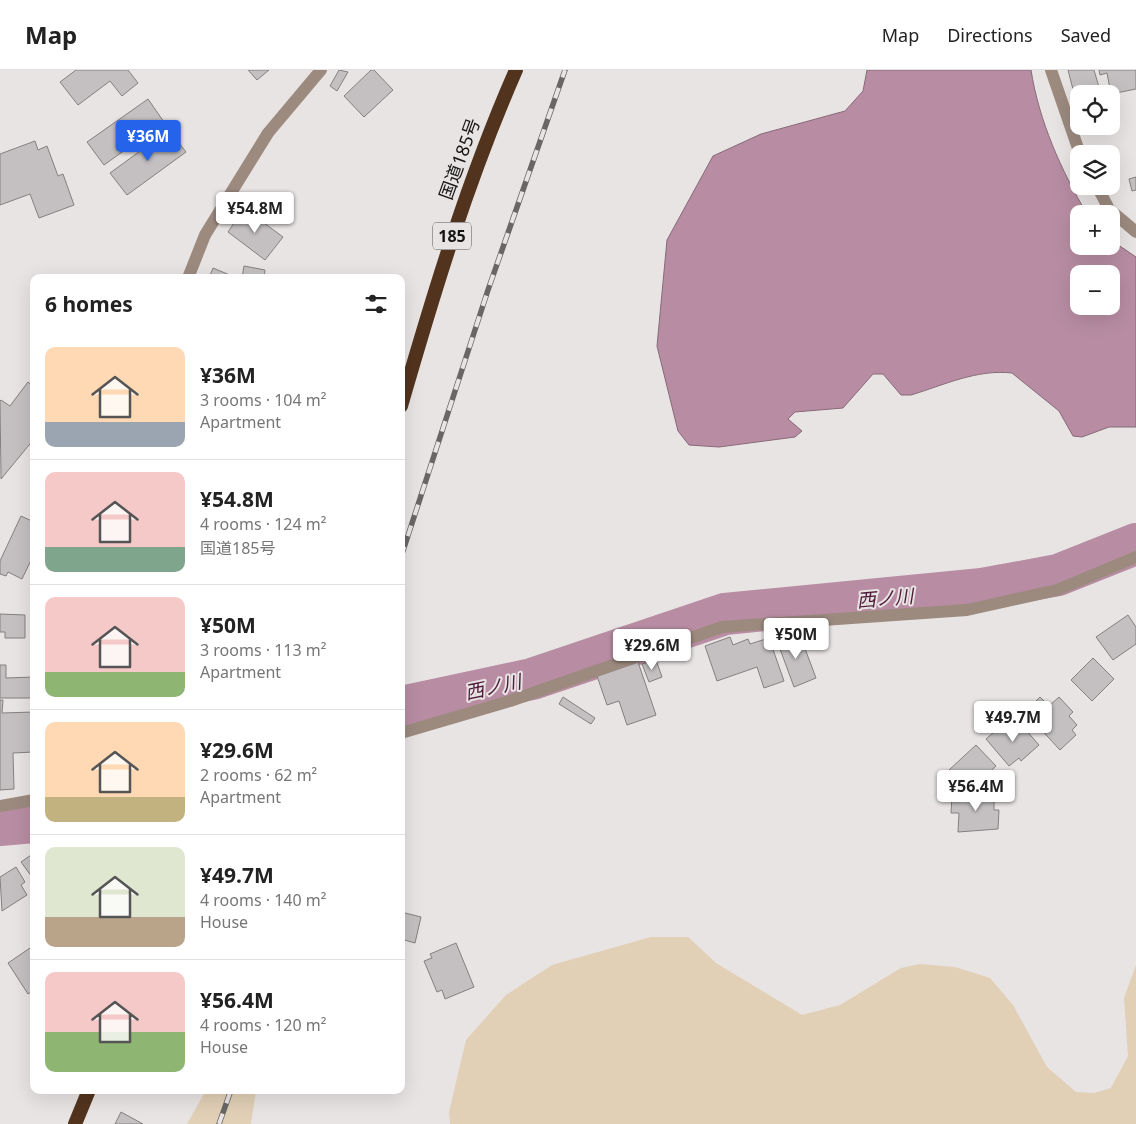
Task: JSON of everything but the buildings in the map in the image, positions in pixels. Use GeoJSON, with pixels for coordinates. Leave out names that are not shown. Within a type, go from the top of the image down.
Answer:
{"type":"FeatureCollection","features":[{"type":"Feature","properties":{"kind":"highway","name":"国道185号"},"geometry":{"type":"LineString","coordinates":[[405,393],[454,228],[497,114],[516,70]]}},
{"type":"Feature","properties":{"kind":"highway"},"geometry":{"type":"LineString","coordinates":[[75,1124],[87,1094]]}},
{"type":"Feature","properties":{"kind":"street"},"geometry":{"type":"LineString","coordinates":[[190,274],[205,235],[268,133],[321,70]]}},
{"type":"Feature","properties":{"kind":"street"},"geometry":{"type":"LineString","coordinates":[[1051,70],[1077,145]]}},
{"type":"Feature","properties":{"kind":"street"},"geometry":{"type":"LineString","coordinates":[[1102,195],[1109,209],[1136,232]]}},
{"type":"Feature","properties":{"kind":"street"},"geometry":{"type":"LineString","coordinates":[[405,732],[510,701],[722,627],[967,610],[1057,590],[1136,557]]}},
{"type":"Feature","properties":{"kind":"street"},"geometry":{"type":"LineString","coordinates":[[0,806],[30,801]]}},
{"type":"Feature","properties":{"kind":"shaded area"},"geometry":{"type":"Polygon","coordinates":[[[867,70],[1031,70],[1039,108],[1052,145],[1070,184],[1070,195],[1076,195],[1082,205],[1070,205],[1070,255],[1120,255],[1120,246],[1136,257],[1136,427],[1109,427],[1082,437],[1073,436],[1059,411],[1012,373],[986,373],[911,395],[901,395],[883,374],[873,374],[843,408],[795,412],[788,419],[802,431],[795,437],[719,447],[689,445],[678,431],[657,346],[667,240],[713,156],[761,134],[845,111],[863,91],[867,70]]]}},
{"type":"Feature","properties":{"kind":"shaded area"},"geometry":{"type":"Polygon","coordinates":[[[651,937],[688,937],[716,963],[802,1015],[840,1005],[901,968],[920,964],[955,967],[990,978],[1013,1005],[1047,1067],[1076,1092],[1094,1093],[1111,1088],[1128,1056],[1124,998],[1136,965],[1136,1124],[450,1124],[449,1112],[466,1040],[506,995],[552,965],[651,937]]]}},
{"type":"Feature","properties":{"kind":"shaded area"},"geometry":{"type":"Polygon","coordinates":[[[204,1094],[255,1094],[251,1124],[187,1124],[204,1094]]]}},
{"type":"Feature","properties":{"kind":"waterway","name":"西ノ川"},"geometry":{"type":"LineString","coordinates":[[405,706],[532,679],[725,614],[982,589],[1058,575],[1136,544]]}},
{"type":"Feature","properties":{"kind":"waterway","name":"西ノ川"},"geometry":{"type":"LineString","coordinates":[[0,825],[30,822]]}},
{"type":"Feature","properties":{"kind":"railway"},"geometry":{"type":"LineString","coordinates":[[405,545],[488,290],[565,70]]}},
{"type":"Feature","properties":{"kind":"railway"},"geometry":{"type":"LineString","coordinates":[[219,1124],[230,1094]]}}]}
